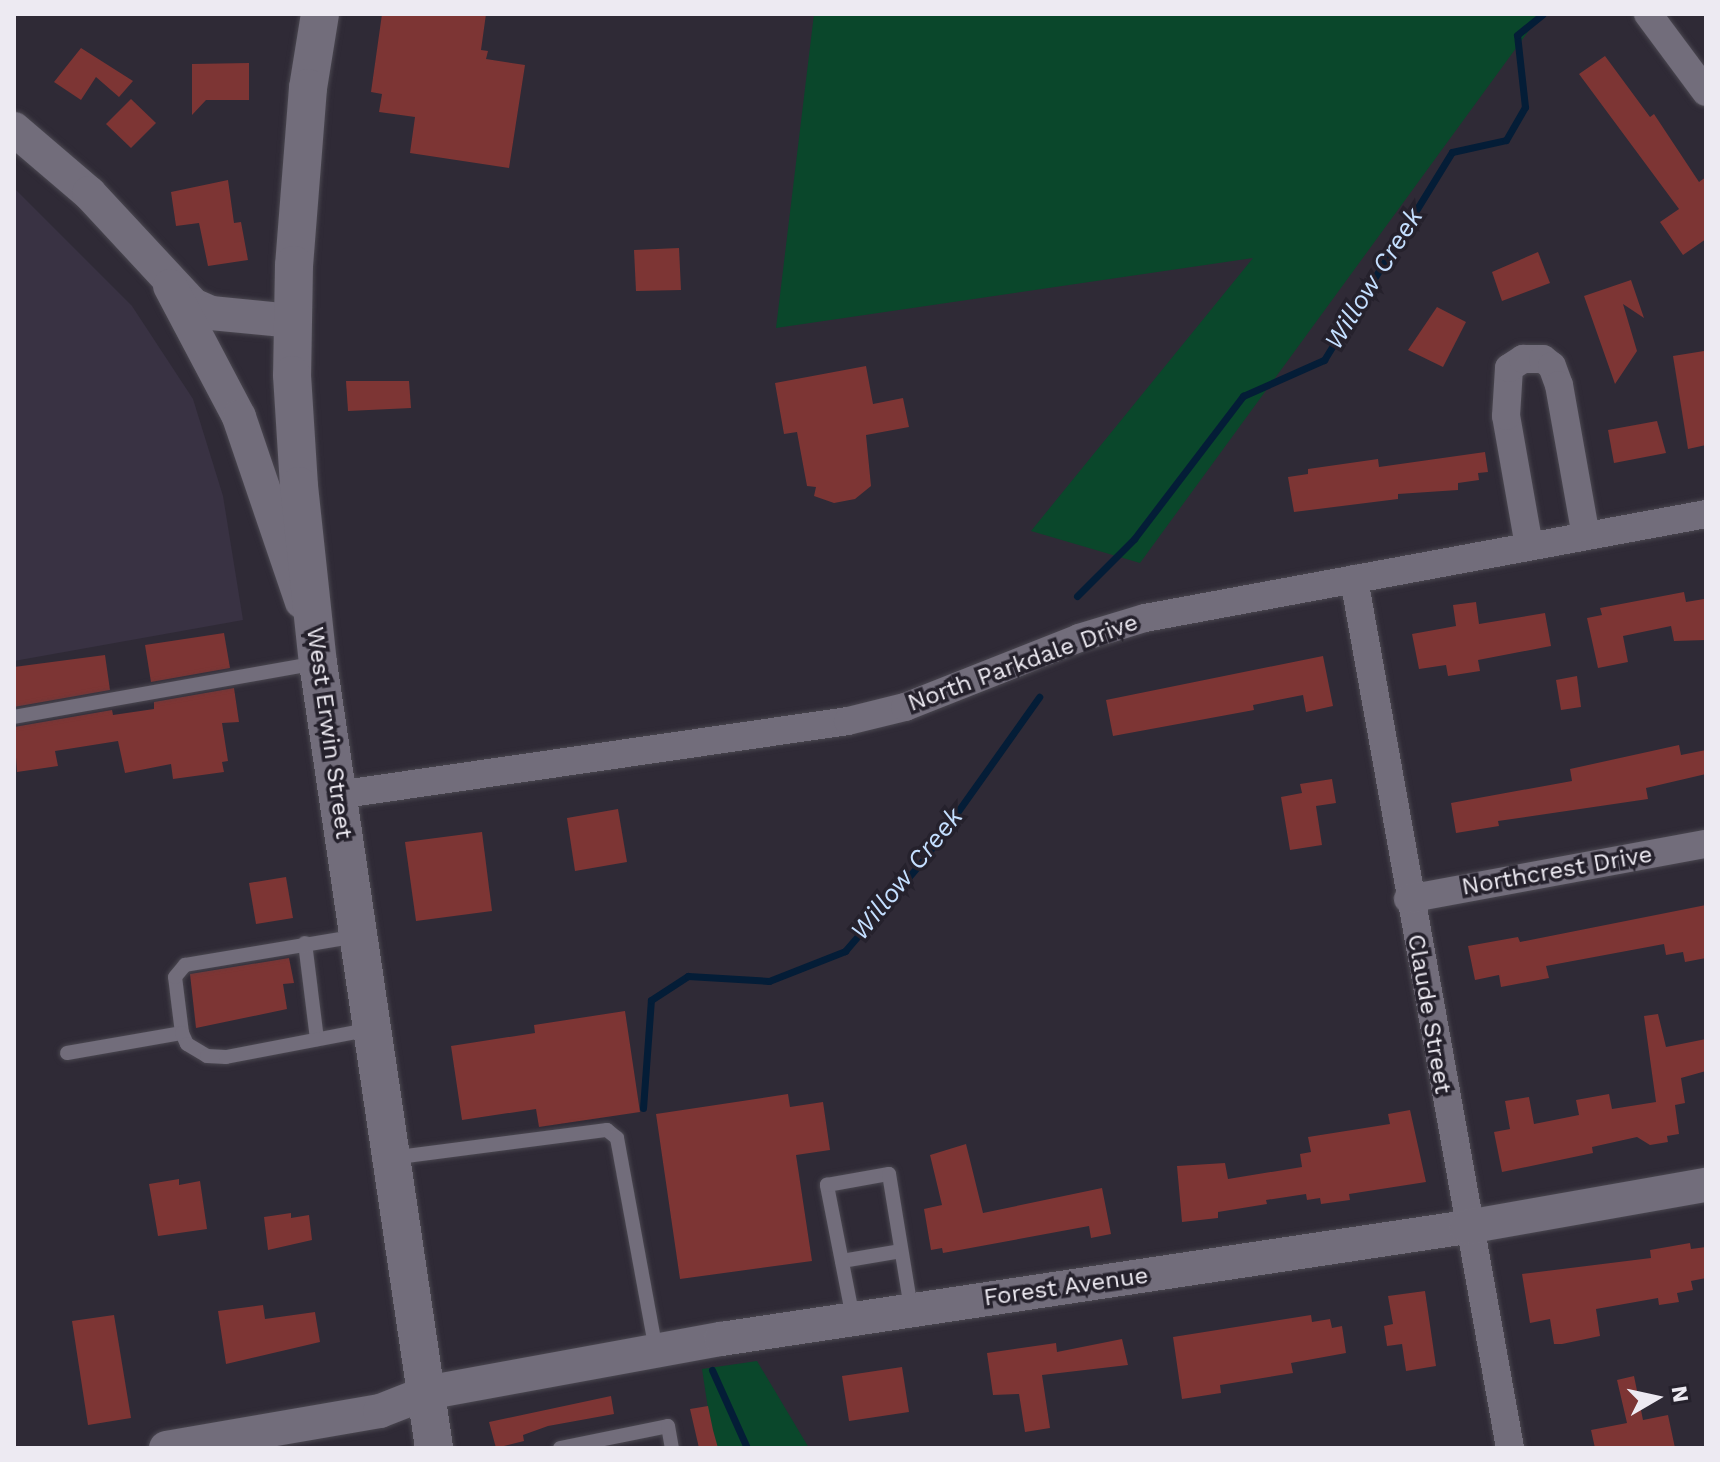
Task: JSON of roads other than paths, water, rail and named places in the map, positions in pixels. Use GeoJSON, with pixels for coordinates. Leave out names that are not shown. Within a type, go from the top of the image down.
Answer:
{"type":"FeatureCollection","features":[{"type":"Feature","properties":{"kind":"main road","name":"West Erwin Street"},"geometry":{"type":"LineString","coordinates":[[320,14],[304,129],[292,321],[297,472],[317,653],[434,1448]]}},
{"type":"Feature","properties":{"kind":"street"},"geometry":{"type":"LineString","coordinates":[[1648,14],[1706,92]]}},
{"type":"Feature","properties":{"kind":"street"},"geometry":{"type":"LineString","coordinates":[[14,129],[89,193],[170,286],[253,450],[317,653]]}},
{"type":"Feature","properties":{"kind":"street"},"geometry":{"type":"LineString","coordinates":[[170,286],[211,313],[292,321]]}},
{"type":"Feature","properties":{"kind":"street"},"geometry":{"type":"LineString","coordinates":[[1529,546],[1506,416],[1509,368],[1523,359],[1543,359],[1556,375],[1586,536]]}},
{"type":"Feature","properties":{"kind":"street","name":"North Parkdale Drive"},"geometry":{"type":"LineString","coordinates":[[337,795],[848,721],[905,707],[1079,638],[1145,618],[1706,514]]}},
{"type":"Feature","properties":{"kind":"street","name":"Claude Street"},"geometry":{"type":"LineString","coordinates":[[1354,579],[1408,899],[1510,1448]]}},
{"type":"Feature","properties":{"kind":"street","name":"Northcrest Drive"},"geometry":{"type":"LineString","coordinates":[[1408,899],[1706,844]]}},
{"type":"Feature","properties":{"kind":"street","name":"Forest Avenue"},"geometry":{"type":"LineString","coordinates":[[166,1448],[380,1411],[426,1393],[656,1351],[911,1309],[1467,1227],[1706,1185]]}},
{"type":"Feature","properties":{"kind":"lane"},"geometry":{"type":"LineString","coordinates":[[14,717],[317,653]]}},
{"type":"Feature","properties":{"kind":"lane"},"geometry":{"type":"LineString","coordinates":[[358,936],[185,965],[175,977],[182,1033],[187,1044],[207,1056],[372,1029]]}},
{"type":"Feature","properties":{"kind":"lane"},"geometry":{"type":"LineString","coordinates":[[305,943],[317,1039]]}},
{"type":"Feature","properties":{"kind":"lane"},"geometry":{"type":"LineString","coordinates":[[67,1053],[182,1033]]}},
{"type":"Feature","properties":{"kind":"lane"},"geometry":{"type":"LineString","coordinates":[[391,1158],[607,1130],[617,1138],[656,1351]]}},
{"type":"Feature","properties":{"kind":"lane"},"geometry":{"type":"LineString","coordinates":[[853,1318],[827,1185],[889,1174],[911,1309]]}},
{"type":"Feature","properties":{"kind":"lane"},"geometry":{"type":"LineString","coordinates":[[842,1261],[901,1251]]}},
{"type":"Feature","properties":{"kind":"lane"},"geometry":{"type":"LineString","coordinates":[[560,1448],[589,1445],[668,1426],[672,1448]]}},
{"type":"Feature","properties":{"kind":"waterway","name":"Willow Creek"},"geometry":{"type":"LineString","coordinates":[[1077,596],[1134,539],[1243,396],[1324,360],[1452,152],[1506,140],[1525,107],[1517,35],[1543,14]]}},
{"type":"Feature","properties":{"kind":"waterway","name":"Willow Creek"},"geometry":{"type":"LineString","coordinates":[[643,1108],[651,1000],[688,976],[769,981],[845,951],[924,859],[1039,697]]}},
{"type":"Feature","properties":{"kind":"waterway","name":"Willow Creek"},"geometry":{"type":"LineString","coordinates":[[712,1370],[747,1448]]}}]}
